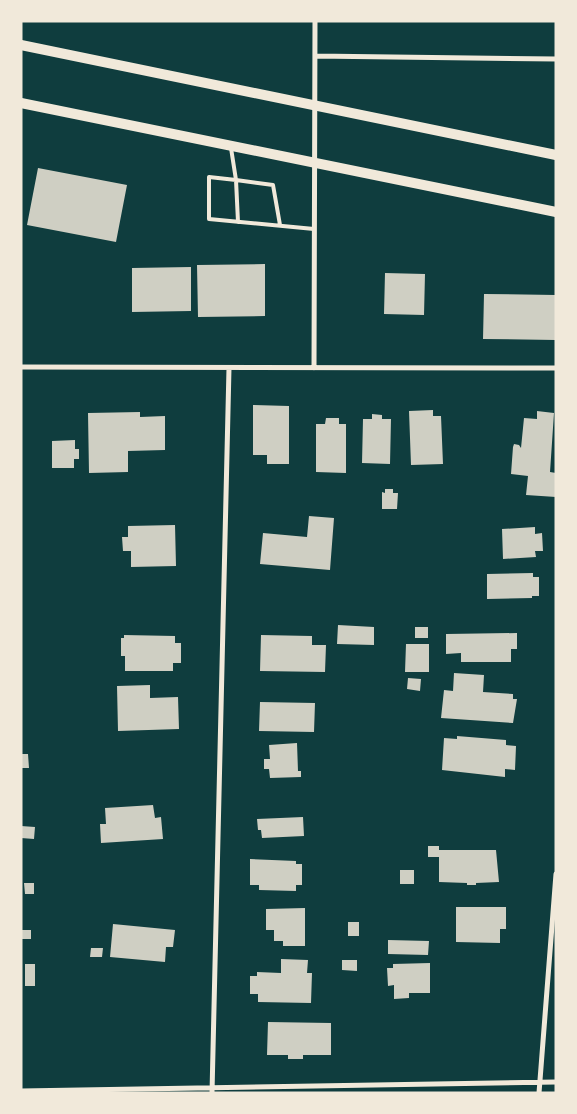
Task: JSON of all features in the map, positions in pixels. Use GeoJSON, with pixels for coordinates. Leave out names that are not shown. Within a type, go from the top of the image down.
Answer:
{"type":"FeatureCollection","features":[{"type":"Feature","properties":{"kind":"main road"},"geometry":{"type":"LineString","coordinates":[[21,45],[556,155]]}},
{"type":"Feature","properties":{"kind":"main road"},"geometry":{"type":"LineString","coordinates":[[21,103],[554,211],[556,201]]}},
{"type":"Feature","properties":{"kind":"street"},"geometry":{"type":"LineString","coordinates":[[314,368],[315,21]]}},
{"type":"Feature","properties":{"kind":"street"},"geometry":{"type":"LineString","coordinates":[[315,56],[556,59]]}},
{"type":"Feature","properties":{"kind":"street"},"geometry":{"type":"LineString","coordinates":[[21,366],[556,368]]}},
{"type":"Feature","properties":{"kind":"street"},"geometry":{"type":"LineString","coordinates":[[212,1093],[229,368]]}},
{"type":"Feature","properties":{"kind":"street"},"geometry":{"type":"LineString","coordinates":[[539,1093],[556,874]]}},
{"type":"Feature","properties":{"kind":"street"},"geometry":{"type":"LineString","coordinates":[[21,1091],[212,1086],[556,1082]]}},
{"type":"Feature","properties":{"kind":"lane"},"geometry":{"type":"LineString","coordinates":[[231,146],[236,180],[238,222]]}},
{"type":"Feature","properties":{"kind":"lane"},"geometry":{"type":"LineString","coordinates":[[280,225],[273,185],[209,177],[209,219],[314,229]]}},
{"type":"Feature","properties":{"kind":"building"},"geometry":{"type":"Polygon","coordinates":[[[38,168],[127,185],[116,242],[27,225],[38,168]]]}},
{"type":"Feature","properties":{"kind":"building"},"geometry":{"type":"Polygon","coordinates":[[[265,264],[265,316],[198,317],[197,265],[265,264]]]}},
{"type":"Feature","properties":{"kind":"building"},"geometry":{"type":"Polygon","coordinates":[[[191,267],[191,311],[132,312],[132,268],[191,267]]]}},
{"type":"Feature","properties":{"kind":"building"},"geometry":{"type":"Polygon","coordinates":[[[385,273],[425,274],[424,315],[384,314],[385,273]]]}},
{"type":"Feature","properties":{"kind":"building"},"geometry":{"type":"Polygon","coordinates":[[[484,294],[556,295],[556,340],[483,339],[484,294]]]}},
{"type":"Feature","properties":{"kind":"building"},"geometry":{"type":"Polygon","coordinates":[[[253,405],[289,406],[289,464],[267,464],[267,455],[253,455],[253,405]]]}},
{"type":"Feature","properties":{"kind":"building"},"geometry":{"type":"Polygon","coordinates":[[[433,410],[433,416],[441,416],[443,464],[411,465],[409,411],[433,410]]]}},
{"type":"Feature","properties":{"kind":"building"},"geometry":{"type":"Polygon","coordinates":[[[537,411],[554,413],[550,472],[556,473],[556,497],[526,495],[528,476],[511,474],[513,447],[514,444],[519,445],[521,448],[524,418],[537,419],[537,411]]]}},
{"type":"Feature","properties":{"kind":"building"},"geometry":{"type":"Polygon","coordinates":[[[140,412],[140,417],[165,416],[165,450],[128,451],[128,472],[89,473],[88,413],[140,412]]]}},
{"type":"Feature","properties":{"kind":"building"},"geometry":{"type":"Polygon","coordinates":[[[372,414],[382,415],[382,419],[391,419],[390,464],[362,463],[363,419],[372,419],[372,414]]]}},
{"type":"Feature","properties":{"kind":"building"},"geometry":{"type":"Polygon","coordinates":[[[326,418],[339,418],[339,424],[346,424],[346,473],[316,472],[316,424],[325,424],[326,418]]]}},
{"type":"Feature","properties":{"kind":"building"},"geometry":{"type":"Polygon","coordinates":[[[75,440],[75,449],[79,449],[79,459],[74,459],[74,468],[52,468],[52,441],[75,440]]]}},
{"type":"Feature","properties":{"kind":"building"},"geometry":{"type":"Polygon","coordinates":[[[385,489],[393,489],[393,493],[398,493],[397,509],[382,509],[382,492],[385,493],[385,489]]]}},
{"type":"Feature","properties":{"kind":"building"},"geometry":{"type":"Polygon","coordinates":[[[309,516],[334,518],[330,570],[260,564],[263,533],[307,537],[309,516]]]}},
{"type":"Feature","properties":{"kind":"building"},"geometry":{"type":"Polygon","coordinates":[[[175,525],[176,566],[131,567],[131,551],[123,551],[122,537],[128,537],[128,526],[175,525]]]}},
{"type":"Feature","properties":{"kind":"building"},"geometry":{"type":"Polygon","coordinates":[[[535,527],[535,534],[542,533],[543,551],[535,551],[536,557],[503,559],[502,529],[535,527]]]}},
{"type":"Feature","properties":{"kind":"building"},"geometry":{"type":"Polygon","coordinates":[[[533,573],[533,577],[539,577],[539,596],[532,596],[532,598],[487,599],[487,574],[533,573]]]}},
{"type":"Feature","properties":{"kind":"building"},"geometry":{"type":"Polygon","coordinates":[[[338,625],[374,627],[374,645],[337,644],[338,625]]]}},
{"type":"Feature","properties":{"kind":"building"},"geometry":{"type":"Polygon","coordinates":[[[415,627],[428,627],[428,638],[415,638],[415,627]]]}},
{"type":"Feature","properties":{"kind":"building"},"geometry":{"type":"Polygon","coordinates":[[[517,633],[517,649],[511,649],[511,662],[461,662],[461,653],[446,654],[446,634],[517,633]]]}},
{"type":"Feature","properties":{"kind":"building"},"geometry":{"type":"Polygon","coordinates":[[[124,635],[175,636],[175,643],[181,643],[181,663],[173,663],[173,671],[125,671],[125,656],[121,656],[121,638],[124,638],[124,635]]]}},
{"type":"Feature","properties":{"kind":"building"},"geometry":{"type":"Polygon","coordinates":[[[261,635],[312,636],[312,645],[326,645],[325,672],[260,671],[261,635]]]}},
{"type":"Feature","properties":{"kind":"building"},"geometry":{"type":"Polygon","coordinates":[[[406,644],[429,644],[429,672],[405,672],[406,644]]]}},
{"type":"Feature","properties":{"kind":"building"},"geometry":{"type":"Polygon","coordinates":[[[454,673],[484,675],[483,692],[513,694],[513,699],[517,699],[513,723],[441,718],[444,690],[453,691],[454,673]]]}},
{"type":"Feature","properties":{"kind":"building"},"geometry":{"type":"Polygon","coordinates":[[[408,678],[421,679],[420,691],[407,689],[408,678]]]}},
{"type":"Feature","properties":{"kind":"building"},"geometry":{"type":"Polygon","coordinates":[[[150,685],[150,698],[178,697],[179,729],[118,731],[117,686],[150,685]]]}},
{"type":"Feature","properties":{"kind":"building"},"geometry":{"type":"Polygon","coordinates":[[[260,702],[315,703],[314,732],[259,731],[260,702]]]}},
{"type":"Feature","properties":{"kind":"building"},"geometry":{"type":"Polygon","coordinates":[[[457,736],[506,740],[506,745],[516,746],[515,770],[505,769],[505,777],[442,770],[444,738],[457,739],[457,736]]]}},
{"type":"Feature","properties":{"kind":"building"},"geometry":{"type":"Polygon","coordinates":[[[297,743],[298,771],[301,771],[301,777],[270,778],[269,769],[264,769],[264,759],[270,759],[269,745],[297,743]]]}},
{"type":"Feature","properties":{"kind":"building"},"geometry":{"type":"Polygon","coordinates":[[[21,754],[28,754],[29,768],[21,768],[21,754]]]}},
{"type":"Feature","properties":{"kind":"building"},"geometry":{"type":"Polygon","coordinates":[[[153,805],[155,818],[161,817],[163,839],[101,843],[100,824],[106,824],[105,808],[153,805]]]}},
{"type":"Feature","properties":{"kind":"building"},"geometry":{"type":"Polygon","coordinates":[[[303,817],[304,836],[262,838],[261,830],[258,830],[257,819],[303,817]]]}},
{"type":"Feature","properties":{"kind":"building"},"geometry":{"type":"Polygon","coordinates":[[[21,826],[35,827],[34,839],[21,838],[21,826]]]}},
{"type":"Feature","properties":{"kind":"building"},"geometry":{"type":"Polygon","coordinates":[[[428,846],[439,846],[439,850],[496,850],[499,882],[467,885],[467,883],[439,882],[439,857],[428,857],[428,846]]]}},
{"type":"Feature","properties":{"kind":"building"},"geometry":{"type":"Polygon","coordinates":[[[250,859],[296,861],[296,864],[302,864],[302,885],[296,885],[296,891],[259,890],[259,885],[250,885],[250,859]]]}},
{"type":"Feature","properties":{"kind":"building"},"geometry":{"type":"Polygon","coordinates":[[[400,870],[414,870],[414,884],[400,884],[400,870]]]}},
{"type":"Feature","properties":{"kind":"building"},"geometry":{"type":"Polygon","coordinates":[[[24,883],[34,883],[34,894],[25,894],[24,883]]]}},
{"type":"Feature","properties":{"kind":"building"},"geometry":{"type":"Polygon","coordinates":[[[456,907],[506,907],[506,929],[500,929],[500,943],[456,942],[456,907]]]}},
{"type":"Feature","properties":{"kind":"building"},"geometry":{"type":"Polygon","coordinates":[[[305,908],[305,946],[283,946],[283,941],[274,941],[274,930],[266,930],[266,909],[305,908]]]}},
{"type":"Feature","properties":{"kind":"building"},"geometry":{"type":"Polygon","coordinates":[[[348,922],[359,922],[359,936],[348,936],[348,922]]]}},
{"type":"Feature","properties":{"kind":"building"},"geometry":{"type":"Polygon","coordinates":[[[113,924],[175,930],[173,947],[166,947],[165,962],[110,957],[113,924]]]}},
{"type":"Feature","properties":{"kind":"building"},"geometry":{"type":"Polygon","coordinates":[[[21,930],[31,930],[31,939],[21,939],[21,930]]]}},
{"type":"Feature","properties":{"kind":"building"},"geometry":{"type":"Polygon","coordinates":[[[388,940],[429,941],[428,955],[388,954],[388,940]]]}},
{"type":"Feature","properties":{"kind":"building"},"geometry":{"type":"Polygon","coordinates":[[[91,948],[103,948],[102,957],[90,957],[91,948]]]}},
{"type":"Feature","properties":{"kind":"building"},"geometry":{"type":"Polygon","coordinates":[[[281,959],[308,960],[307,973],[312,973],[311,1003],[258,1002],[258,994],[250,994],[250,976],[257,976],[257,972],[281,973],[281,959]]]}},
{"type":"Feature","properties":{"kind":"building"},"geometry":{"type":"Polygon","coordinates":[[[342,960],[357,960],[357,971],[342,970],[342,960]]]}},
{"type":"Feature","properties":{"kind":"building"},"geometry":{"type":"Polygon","coordinates":[[[430,963],[430,993],[409,993],[409,998],[394,999],[394,985],[388,986],[387,968],[393,968],[393,964],[430,963]]]}},
{"type":"Feature","properties":{"kind":"building"},"geometry":{"type":"Polygon","coordinates":[[[25,964],[35,964],[35,986],[25,986],[25,964]]]}},
{"type":"Feature","properties":{"kind":"building"},"geometry":{"type":"Polygon","coordinates":[[[268,1022],[331,1023],[331,1055],[303,1055],[303,1059],[288,1059],[288,1055],[267,1055],[268,1022]]]}}]}
